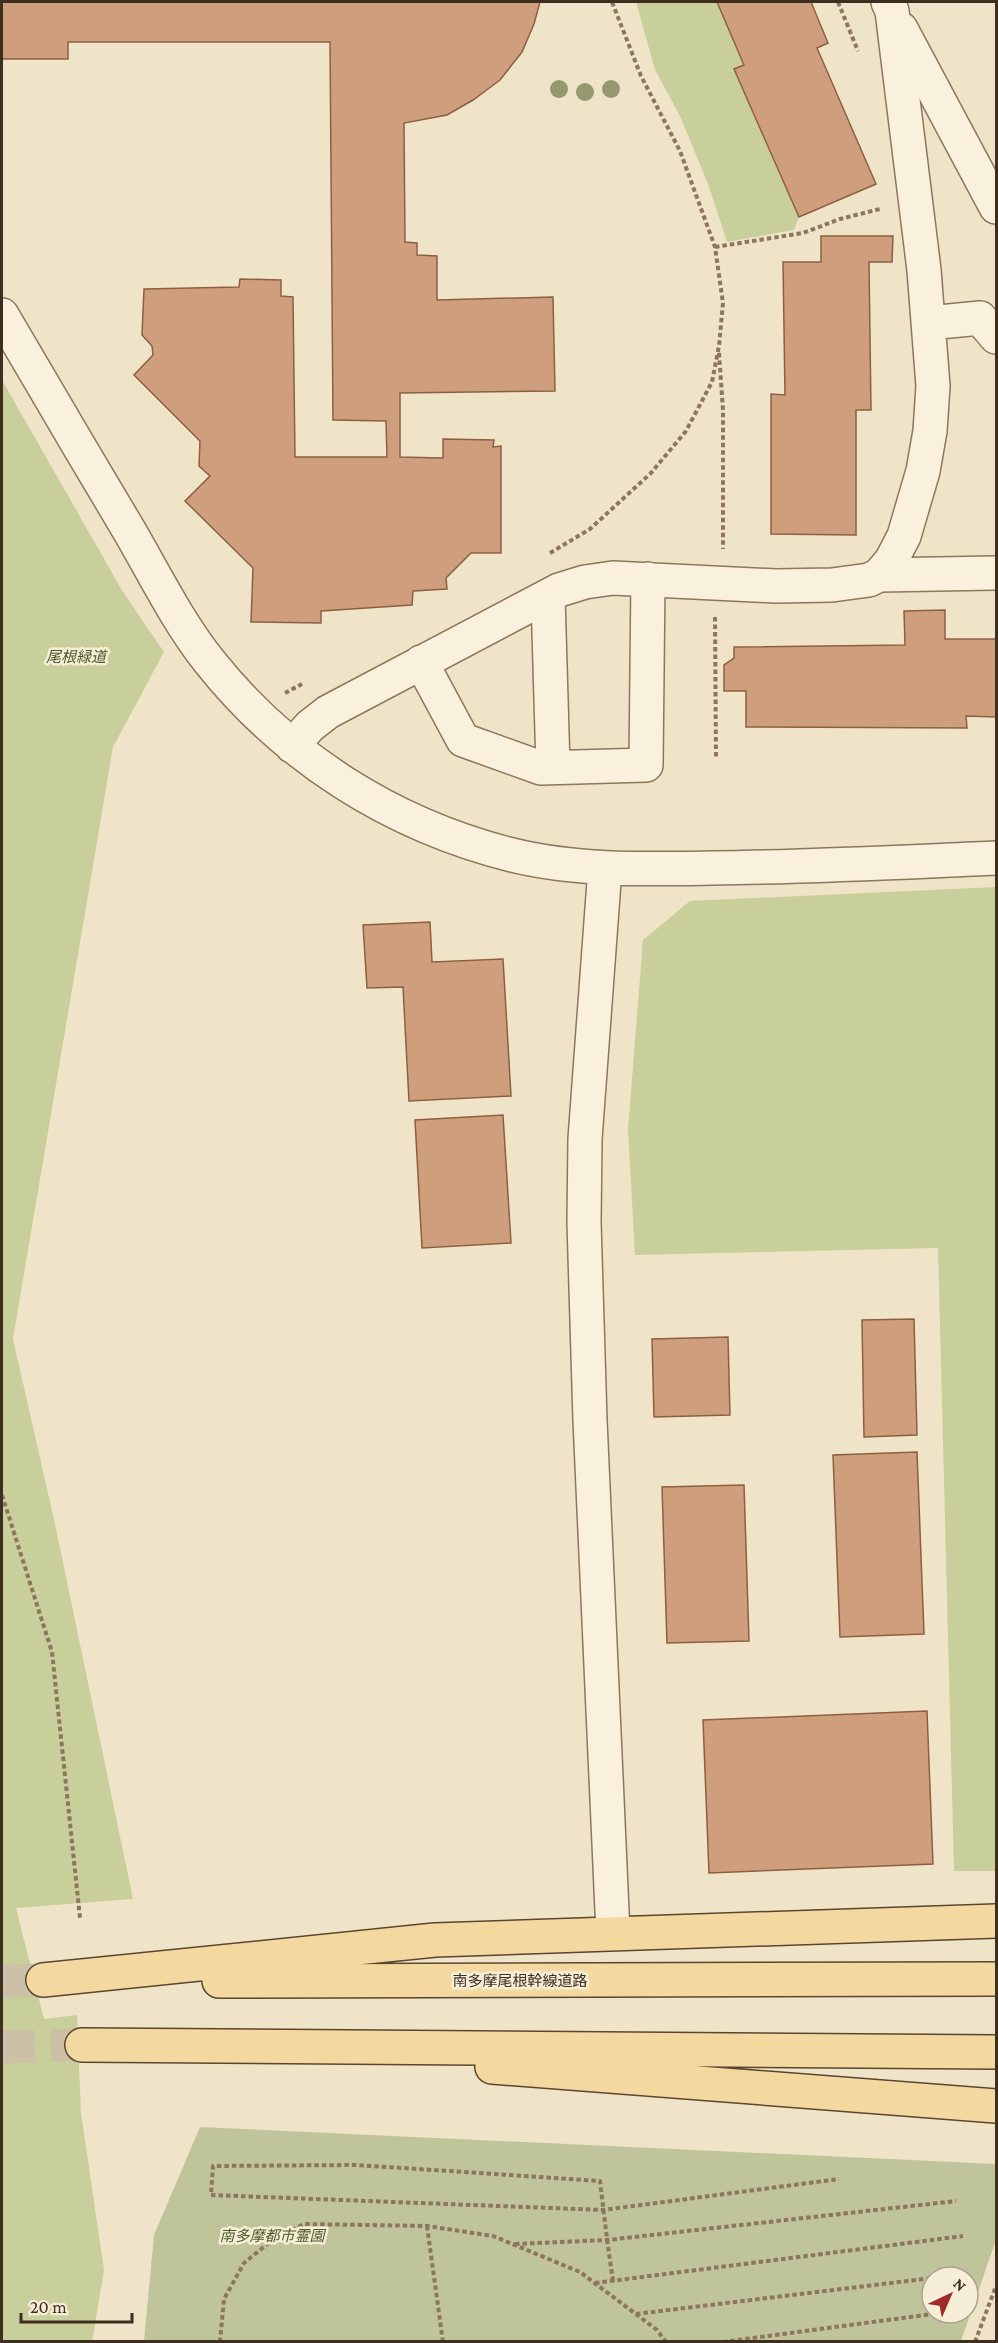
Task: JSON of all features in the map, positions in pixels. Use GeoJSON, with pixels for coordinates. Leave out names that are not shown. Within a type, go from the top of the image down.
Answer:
{"type":"FeatureCollection","features":[{"type":"Feature","properties":{"kind":"main road"},"geometry":{"type":"LineString","coordinates":[[613,1933],[996,1921]]}},
{"type":"Feature","properties":{"kind":"main road","name":"南多摩尾根幹線道路"},"geometry":{"type":"LineString","coordinates":[[613,1933],[435,1940],[43,1980],[996,1979]]}},
{"type":"Feature","properties":{"kind":"main road"},"geometry":{"type":"LineString","coordinates":[[82,2045],[996,2052]]}},
{"type":"Feature","properties":{"kind":"main road"},"geometry":{"type":"LineString","coordinates":[[230,2047],[996,2106]]}},
{"type":"Feature","properties":{"kind":"street"},"geometry":{"type":"LineString","coordinates":[[890,6],[996,207]]}},
{"type":"Feature","properties":{"kind":"street"},"geometry":{"type":"LineString","coordinates":[[292,746],[310,726],[328,712],[548,597],[585,582],[613,578],[648,579],[719,598],[869,580],[879,575],[891,561],[904,536],[923,471],[930,431],[933,386],[929,323],[890,6]]}},
{"type":"Feature","properties":{"kind":"street"},"geometry":{"type":"LineString","coordinates":[[2,315],[189,632],[228,684],[292,746],[345,785],[388,809],[431,829],[514,855],[605,868],[773,867],[996,858]]}},
{"type":"Feature","properties":{"kind":"street"},"geometry":{"type":"LineString","coordinates":[[929,323],[980,318],[996,338]]}},
{"type":"Feature","properties":{"kind":"street"},"geometry":{"type":"LineString","coordinates":[[879,575],[995,573]]}},
{"type":"Feature","properties":{"kind":"street"},"geometry":{"type":"LineString","coordinates":[[421,662],[463,740],[541,768],[646,765],[648,579]]}},
{"type":"Feature","properties":{"kind":"street"},"geometry":{"type":"LineString","coordinates":[[548,597],[552,767]]}},
{"type":"Feature","properties":{"kind":"street"},"geometry":{"type":"LineString","coordinates":[[605,868],[585,1139],[584,1222],[590,1420],[613,1933]]}},
{"type":"Feature","properties":{"kind":"path"},"geometry":{"type":"LineString","coordinates":[[540,559],[590,529],[658,464],[686,431],[712,382],[718,346],[723,303],[715,247],[680,151],[642,76],[612,2]]}},
{"type":"Feature","properties":{"kind":"path"},"geometry":{"type":"LineString","coordinates":[[838,2],[859,53]]}},
{"type":"Feature","properties":{"kind":"path"},"geometry":{"type":"LineString","coordinates":[[715,247],[803,233],[840,219],[882,209]]}},
{"type":"Feature","properties":{"kind":"path"},"geometry":{"type":"LineString","coordinates":[[716,758],[723,410],[718,346]]}},
{"type":"Feature","properties":{"kind":"path"},"geometry":{"type":"LineString","coordinates":[[276,697],[308,681]]}},
{"type":"Feature","properties":{"kind":"path"},"geometry":{"type":"LineString","coordinates":[[2,1495],[52,1652],[80,1918]]}},
{"type":"Feature","properties":{"kind":"path"},"geometry":{"type":"LineString","coordinates":[[613,2281],[603,2210],[600,2181],[357,2165],[213,2166],[211,2195],[603,2210],[839,2179]]}},
{"type":"Feature","properties":{"kind":"path"},"geometry":{"type":"LineString","coordinates":[[512,2244],[607,2240],[956,2200]]}},
{"type":"Feature","properties":{"kind":"path"},"geometry":{"type":"LineString","coordinates":[[220,2342],[224,2300],[244,2263],[271,2241],[304,2224],[427,2226],[493,2236],[580,2272],[657,2330],[666,2342]]}},
{"type":"Feature","properties":{"kind":"path"},"geometry":{"type":"LineString","coordinates":[[427,2226],[443,2342]]}},
{"type":"Feature","properties":{"kind":"path"},"geometry":{"type":"LineString","coordinates":[[595,2283],[963,2236]]}},
{"type":"Feature","properties":{"kind":"path"},"geometry":{"type":"LineString","coordinates":[[635,2314],[920,2279]]}},
{"type":"Feature","properties":{"kind":"path"},"geometry":{"type":"LineString","coordinates":[[975,2342],[996,2286]]}},
{"type":"Feature","properties":{"kind":"path"},"geometry":{"type":"LineString","coordinates":[[723,2342],[920,2316]]}},
{"type":"Feature","properties":{"kind":"green space"},"geometry":{"type":"Polygon","coordinates":[[[636,2],[717,2],[744,65],[734,69],[799,217],[794,230],[727,242],[708,184],[680,116],[655,70],[636,2]]]}},
{"type":"Feature","properties":{"kind":"green space","name":"尾根緑道"},"geometry":{"type":"Polygon","coordinates":[[[2,380],[123,592],[164,652],[113,747],[13,1339],[55,1524],[133,1899],[16,1908],[44,2019],[77,2015],[81,2113],[104,2270],[92,2342],[2,2341],[2,380]]]}},
{"type":"Feature","properties":{"kind":"green space"},"geometry":{"type":"Polygon","coordinates":[[[996,887],[996,1871],[954,1871],[938,1248],[635,1255],[628,1129],[643,940],[690,901],[996,887]]]}},
{"type":"Feature","properties":{"kind":"green space","name":"南多摩都市霊園"},"geometry":{"type":"Polygon","coordinates":[[[200,2127],[996,2164],[996,2240],[980,2286],[980,2265],[920,2265],[920,2325],[967,2325],[961,2341],[144,2341],[154,2235],[200,2127]]]}},
{"type":"Feature","properties":{"kind":"building"},"geometry":{"type":"Polygon","coordinates":[[[2,2],[540,2],[534,24],[522,52],[500,80],[473,100],[447,115],[404,123],[405,242],[417,243],[417,255],[437,256],[437,300],[553,297],[555,391],[400,393],[400,457],[443,458],[443,439],[494,440],[493,447],[501,446],[501,553],[471,553],[446,578],[447,589],[413,591],[412,605],[321,611],[321,623],[251,622],[253,568],[185,501],[210,476],[199,466],[200,441],[134,375],[153,355],[152,346],[142,335],[144,289],[239,287],[240,279],[281,280],[281,296],[293,297],[295,457],[387,457],[386,421],[333,420],[330,42],[68,42],[68,59],[2,59],[2,2]]]}},
{"type":"Feature","properties":{"kind":"building"},"geometry":{"type":"Polygon","coordinates":[[[717,2],[811,2],[828,43],[817,48],[876,184],[799,217],[734,69],[744,65],[717,2]]]}},
{"type":"Feature","properties":{"kind":"building"},"geometry":{"type":"Polygon","coordinates":[[[821,236],[893,236],[892,262],[869,262],[871,410],[856,410],[856,535],[771,534],[771,394],[785,395],[783,262],[821,262],[821,236]]]}},
{"type":"Feature","properties":{"kind":"building"},"geometry":{"type":"Polygon","coordinates":[[[945,610],[945,639],[996,639],[996,717],[966,716],[967,728],[746,727],[746,691],[724,691],[724,665],[734,658],[734,647],[905,645],[904,611],[945,610]]]}},
{"type":"Feature","properties":{"kind":"building"},"geometry":{"type":"Polygon","coordinates":[[[430,922],[432,962],[503,959],[511,1096],[409,1101],[403,987],[367,988],[363,925],[430,922]]]}},
{"type":"Feature","properties":{"kind":"building"},"geometry":{"type":"Polygon","coordinates":[[[503,1115],[511,1243],[422,1248],[415,1120],[503,1115]]]}},
{"type":"Feature","properties":{"kind":"building"},"geometry":{"type":"Polygon","coordinates":[[[914,1319],[917,1435],[864,1437],[862,1320],[914,1319]]]}},
{"type":"Feature","properties":{"kind":"building"},"geometry":{"type":"Polygon","coordinates":[[[728,1337],[730,1415],[654,1417],[652,1339],[728,1337]]]}},
{"type":"Feature","properties":{"kind":"building"},"geometry":{"type":"Polygon","coordinates":[[[917,1452],[924,1634],[840,1637],[833,1455],[917,1452]]]}},
{"type":"Feature","properties":{"kind":"building"},"geometry":{"type":"Polygon","coordinates":[[[744,1485],[749,1641],[667,1643],[662,1487],[744,1485]]]}},
{"type":"Feature","properties":{"kind":"building"},"geometry":{"type":"Polygon","coordinates":[[[927,1711],[933,1864],[709,1873],[703,1720],[927,1711]]]}},
{"type":"Feature","properties":{"kind":"tunnel"},"geometry":{"type":"LineString","coordinates":[[2,1981],[43,1980]]}},
{"type":"Feature","properties":{"kind":"tunnel"},"geometry":{"type":"LineString","coordinates":[[2,2047],[82,2045]]}}]}
